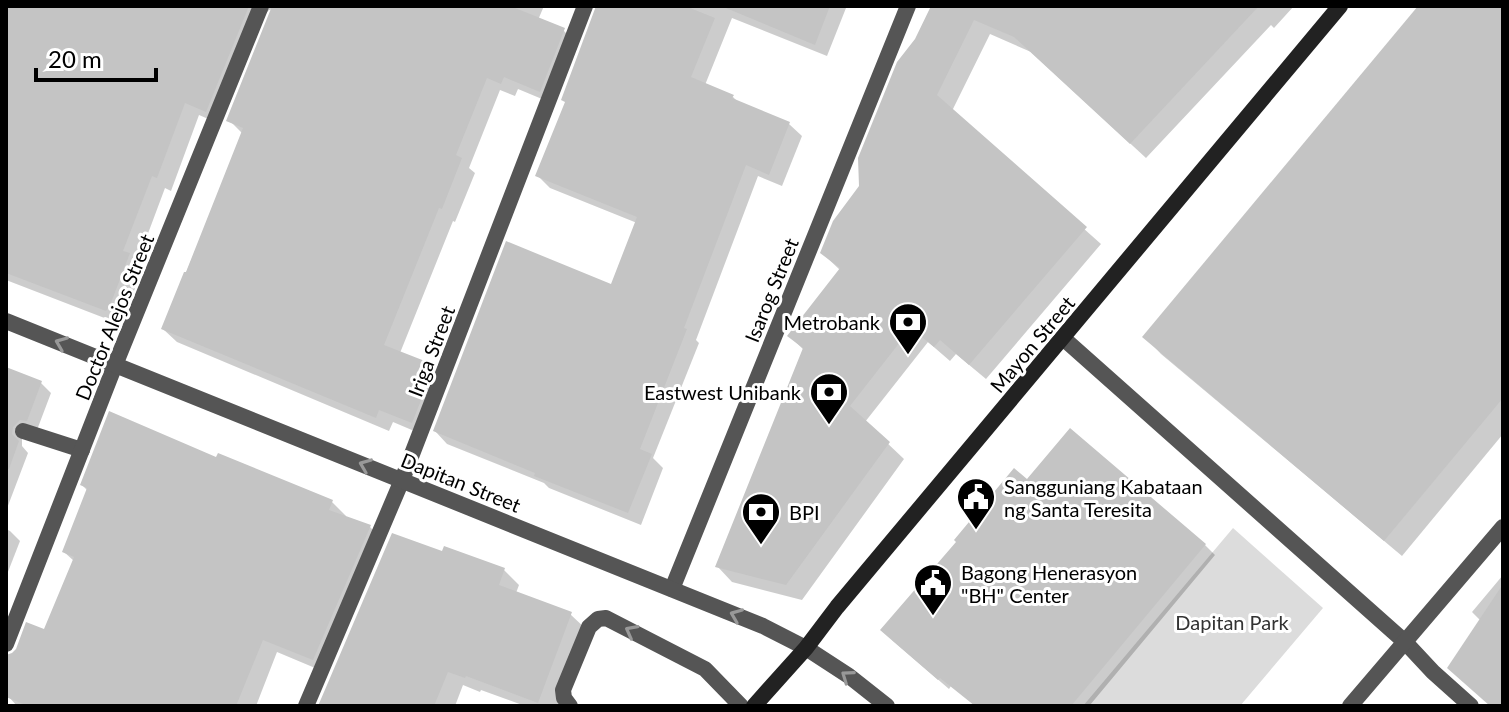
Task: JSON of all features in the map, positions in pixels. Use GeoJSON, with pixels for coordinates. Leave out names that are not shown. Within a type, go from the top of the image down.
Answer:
{"type":"FeatureCollection","features":[{"type":"Feature","properties":{"kind":"main road","name":"Mayon Street"},"geometry":{"type":"LineString","coordinates":[[754,706],[806,648],[1340,6]]}},
{"type":"Feature","properties":{"kind":"street","name":"Doctor Alejos Street"},"geometry":{"type":"LineString","coordinates":[[6,644],[261,6]]}},
{"type":"Feature","properties":{"kind":"street","name":"Iriga Street"},"geometry":{"type":"LineString","coordinates":[[306,706],[402,480],[585,6]]}},
{"type":"Feature","properties":{"kind":"street","name":"Isarog Street"},"geometry":{"type":"LineString","coordinates":[[672,589],[908,6]]}},
{"type":"Feature","properties":{"kind":"street","name":"Dapitan Street"},"geometry":{"type":"LineString","coordinates":[[6,321],[763,626],[806,648],[887,706]]}},
{"type":"Feature","properties":{"kind":"street"},"geometry":{"type":"LineString","coordinates":[[1063,338],[1405,642],[1471,706]]}},
{"type":"Feature","properties":{"kind":"street"},"geometry":{"type":"LineString","coordinates":[[23,431],[82,450]]}},
{"type":"Feature","properties":{"kind":"street"},"geometry":{"type":"LineString","coordinates":[[1350,706],[1503,527]]}},
{"type":"Feature","properties":{"kind":"street"},"geometry":{"type":"LineString","coordinates":[[570,706],[563,690],[589,627],[598,619],[606,618],[705,669],[741,706]]}},
{"type":"Feature","properties":{"kind":"green space","name":"Dapitan Park"},"geometry":{"type":"Polygon","coordinates":[[[1233,528],[1323,608],[1240,706],[1083,706],[1233,528]]]}},
{"type":"Feature","properties":{"kind":"building"},"geometry":{"type":"Polygon","coordinates":[[[6,6],[249,6],[206,112],[185,103],[157,178],[152,176],[123,251],[130,253],[106,311],[6,273],[6,6]]]}},
{"type":"Feature","properties":{"kind":"building"},"geometry":{"type":"Polygon","coordinates":[[[272,6],[510,6],[565,28],[540,92],[504,77],[501,84],[487,78],[456,155],[462,158],[384,345],[435,365],[412,423],[379,410],[376,418],[161,329],[243,128],[226,121],[272,6]]]}},
{"type":"Feature","properties":{"kind":"building"},"geometry":{"type":"Polygon","coordinates":[[[596,6],[685,6],[715,18],[691,77],[790,122],[769,175],[746,165],[640,449],[652,454],[628,513],[433,431],[506,241],[611,284],[637,217],[535,176],[565,102],[561,100],[596,6]]]}},
{"type":"Feature","properties":{"kind":"building"},"geometry":{"type":"Polygon","coordinates":[[[721,6],[830,6],[815,45],[721,6]]]}},
{"type":"Feature","properties":{"kind":"building"},"geometry":{"type":"Polygon","coordinates":[[[931,6],[1259,6],[1130,144],[1014,37],[974,20],[937,95],[1087,227],[969,365],[940,340],[934,347],[911,328],[850,406],[890,442],[786,585],[715,567],[803,348],[787,336],[840,268],[820,253],[833,221],[859,186],[858,158],[897,62],[915,39],[931,6]]]}},
{"type":"Feature","properties":{"kind":"building"},"geometry":{"type":"Polygon","coordinates":[[[1418,6],[1503,6],[1503,398],[1384,541],[1142,337],[1418,6]]]}},
{"type":"Feature","properties":{"kind":"building"},"geometry":{"type":"Polygon","coordinates":[[[6,367],[42,381],[27,421],[20,420],[13,427],[12,434],[19,441],[9,469],[6,468],[6,367]]]}},
{"type":"Feature","properties":{"kind":"building"},"geometry":{"type":"Polygon","coordinates":[[[109,411],[216,457],[218,453],[333,500],[329,510],[371,525],[313,660],[263,640],[236,706],[28,706],[6,697],[6,655],[16,649],[26,622],[44,629],[74,557],[62,552],[87,488],[80,485],[109,411]]]}},
{"type":"Feature","properties":{"kind":"building"},"geometry":{"type":"Polygon","coordinates":[[[1070,428],[1206,544],[1071,706],[975,706],[940,678],[938,680],[880,630],[956,542],[954,540],[1014,468],[1027,479],[1070,428]]]}},
{"type":"Feature","properties":{"kind":"building"},"geometry":{"type":"Polygon","coordinates":[[[392,533],[442,551],[444,546],[505,568],[499,585],[572,612],[538,703],[448,672],[434,706],[318,706],[392,533]]]}},
{"type":"Feature","properties":{"kind":"building"},"geometry":{"type":"Polygon","coordinates":[[[1503,584],[1503,706],[1490,706],[1447,668],[1503,584]]]}},
{"type":"Feature","properties":{"kind":"place","name":"Metrobank"},"geometry":{"type":"Point","coordinates":[908,356]}},
{"type":"Feature","properties":{"kind":"place","name":"Eastwest Unibank"},"geometry":{"type":"Point","coordinates":[829,426]}},
{"type":"Feature","properties":{"kind":"place","name":"Sangguniang Kabataan ng Santa Teresita"},"geometry":{"type":"Point","coordinates":[976,531]}},
{"type":"Feature","properties":{"kind":"place","name":"BPI"},"geometry":{"type":"Point","coordinates":[761,546]}},
{"type":"Feature","properties":{"kind":"place","name":"Bagong Henerasyon \"BH\" Center"},"geometry":{"type":"Point","coordinates":[933,617]}}]}
